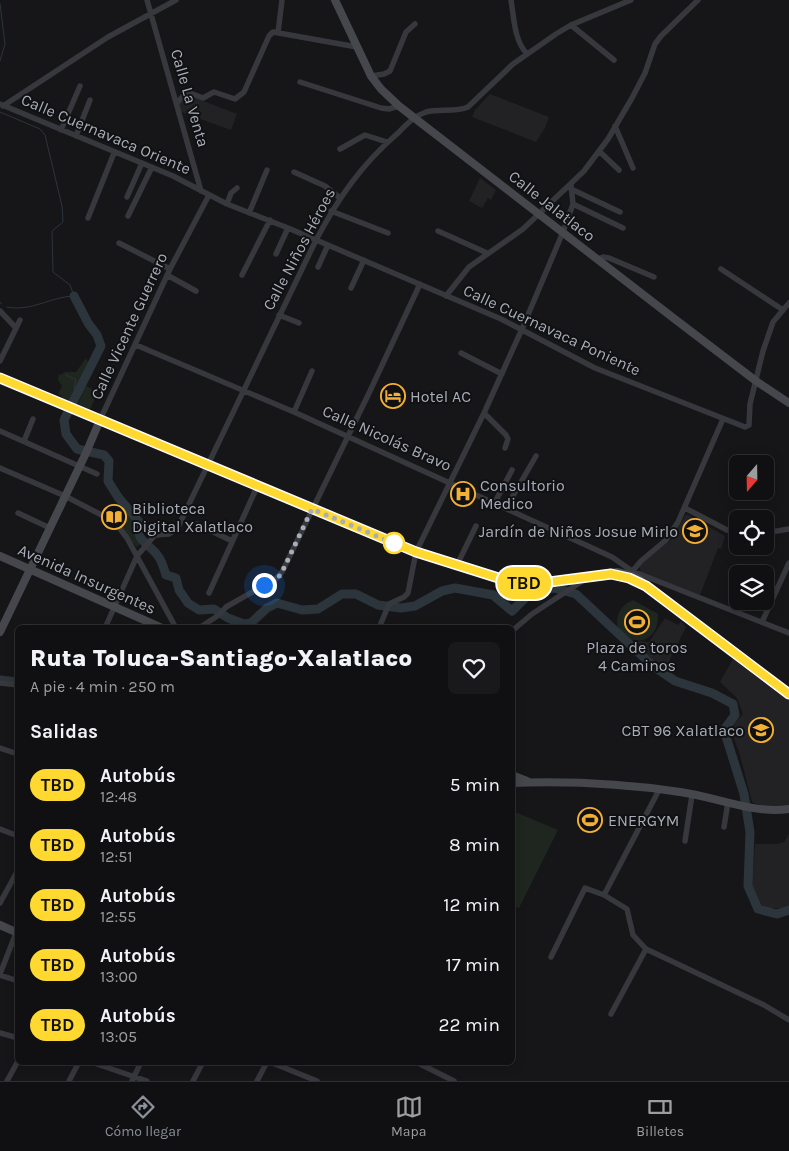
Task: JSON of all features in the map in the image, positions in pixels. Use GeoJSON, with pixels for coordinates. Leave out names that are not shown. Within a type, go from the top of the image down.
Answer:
{"type":"FeatureCollection","features":[{"type":"Feature","properties":{"kind":"main road","name":"Calle Jalatlaco"},"geometry":{"type":"LineString","coordinates":[[335,0],[371,76],[381,89],[400,106],[756,381],[789,403]]}},
{"type":"Feature","properties":{"kind":"main road"},"geometry":{"type":"LineString","coordinates":[[0,378],[81,410],[100,420],[208,464],[257,487],[416,552],[501,579],[534,584],[622,572],[631,573],[789,694]]}},
{"type":"Feature","properties":{"kind":"main road","name":"Calle Vicente Guerrero"},"geometry":{"type":"LineString","coordinates":[[0,632],[80,466],[100,420]]}},
{"type":"Feature","properties":{"kind":"main road","name":"Avenida Insurgentes"},"geometry":{"type":"LineString","coordinates":[[0,556],[155,625]]}},
{"type":"Feature","properties":{"kind":"main road"},"geometry":{"type":"LineString","coordinates":[[611,574],[629,578],[646,586]]}},
{"type":"Feature","properties":{"kind":"main road"},"geometry":{"type":"LineString","coordinates":[[515,775],[530,782]]}},
{"type":"Feature","properties":{"kind":"main road"},"geometry":{"type":"LineString","coordinates":[[515,783],[613,786],[659,790],[728,802],[757,810],[789,809]]}},
{"type":"Feature","properties":{"kind":"main road"},"geometry":{"type":"LineString","coordinates":[[0,925],[15,932]]}},
{"type":"Feature","properties":{"kind":"street","name":"Calle La Venta"},"geometry":{"type":"LineString","coordinates":[[147,0],[201,191]]}},
{"type":"Feature","properties":{"kind":"street"},"geometry":{"type":"LineString","coordinates":[[2,105],[108,37],[176,0]]}},
{"type":"Feature","properties":{"kind":"street"},"geometry":{"type":"LineString","coordinates":[[278,33],[282,0]]}},
{"type":"Feature","properties":{"kind":"street"},"geometry":{"type":"LineString","coordinates":[[511,0],[519,44],[527,54]]}},
{"type":"Feature","properties":{"kind":"street","name":"Calle Niños Héroes"},"geometry":{"type":"LineString","coordinates":[[137,556],[155,535],[169,534],[175,531],[316,240],[331,211],[360,170],[414,118],[425,112],[460,110],[468,107],[505,71],[571,24],[631,0]]}},
{"type":"Feature","properties":{"kind":"street"},"geometry":{"type":"LineString","coordinates":[[446,296],[469,267],[523,229],[571,187],[599,152],[615,126],[645,73],[655,44],[668,28],[698,0]]}},
{"type":"Feature","properties":{"kind":"street"},"geometry":{"type":"LineString","coordinates":[[371,76],[384,74],[390,70],[406,32],[415,24]]}},
{"type":"Feature","properties":{"kind":"street"},"geometry":{"type":"LineString","coordinates":[[571,24],[614,60]]}},
{"type":"Feature","properties":{"kind":"street"},"geometry":{"type":"LineString","coordinates":[[177,103],[190,93],[203,98],[214,92],[235,99],[240,96],[244,92],[269,36],[273,32],[357,47]]}},
{"type":"Feature","properties":{"kind":"street"},"geometry":{"type":"LineString","coordinates":[[300,82],[381,108],[389,109],[400,106]]}},
{"type":"Feature","properties":{"kind":"street"},"geometry":{"type":"LineString","coordinates":[[61,130],[80,86]]}},
{"type":"Feature","properties":{"kind":"street"},"geometry":{"type":"LineString","coordinates":[[76,136],[90,100]]}},
{"type":"Feature","properties":{"kind":"street","name":"Calle Cuernavaca Oriente"},"geometry":{"type":"LineString","coordinates":[[2,105],[152,167],[201,191]]}},
{"type":"Feature","properties":{"kind":"street"},"geometry":{"type":"LineString","coordinates":[[615,126],[633,168]]}},
{"type":"Feature","properties":{"kind":"street"},"geometry":{"type":"LineString","coordinates":[[340,149],[365,135],[388,142]]}},
{"type":"Feature","properties":{"kind":"street"},"geometry":{"type":"LineString","coordinates":[[88,218],[114,152]]}},
{"type":"Feature","properties":{"kind":"street"},"geometry":{"type":"LineString","coordinates":[[599,152],[619,170]]}},
{"type":"Feature","properties":{"kind":"street"},"geometry":{"type":"LineString","coordinates":[[127,198],[142,163]]}},
{"type":"Feature","properties":{"kind":"street"},"geometry":{"type":"LineString","coordinates":[[128,216],[152,167]]}},
{"type":"Feature","properties":{"kind":"street"},"geometry":{"type":"LineString","coordinates":[[249,213],[267,170]]}},
{"type":"Feature","properties":{"kind":"street"},"geometry":{"type":"LineString","coordinates":[[294,172],[325,186],[340,198]]}},
{"type":"Feature","properties":{"kind":"street"},"geometry":{"type":"LineString","coordinates":[[379,625],[389,604],[406,596],[416,552],[502,374],[563,232],[573,204],[571,187]]}},
{"type":"Feature","properties":{"kind":"street"},"geometry":{"type":"LineString","coordinates":[[571,187],[620,212]]}},
{"type":"Feature","properties":{"kind":"street"},"geometry":{"type":"LineString","coordinates":[[227,204],[231,193],[237,188]]}},
{"type":"Feature","properties":{"kind":"street","name":"Calle Cuernavaca Poniente"},"geometry":{"type":"LineString","coordinates":[[201,191],[227,204],[270,220],[522,329],[595,368],[743,426],[748,426],[750,404],[756,381]]}},
{"type":"Feature","properties":{"kind":"street","name":"Calle Vicente Guerrero"},"geometry":{"type":"LineString","coordinates":[[100,420],[169,272],[210,195]]}},
{"type":"Feature","properties":{"kind":"street"},"geometry":{"type":"LineString","coordinates":[[573,204],[623,228]]}},
{"type":"Feature","properties":{"kind":"street"},"geometry":{"type":"LineString","coordinates":[[331,211],[388,233]]}},
{"type":"Feature","properties":{"kind":"street"},"geometry":{"type":"LineString","coordinates":[[242,275],[270,220]]}},
{"type":"Feature","properties":{"kind":"street"},"geometry":{"type":"LineString","coordinates":[[276,254],[288,228]]}},
{"type":"Feature","properties":{"kind":"street"},"geometry":{"type":"LineString","coordinates":[[438,231],[487,253]]}},
{"type":"Feature","properties":{"kind":"street"},"geometry":{"type":"LineString","coordinates":[[119,243],[169,272],[196,291]]}},
{"type":"Feature","properties":{"kind":"street"},"geometry":{"type":"LineString","coordinates":[[318,267],[328,245]]}},
{"type":"Feature","properties":{"kind":"street"},"geometry":{"type":"LineString","coordinates":[[598,259],[609,258],[654,276]]}},
{"type":"Feature","properties":{"kind":"street"},"geometry":{"type":"LineString","coordinates":[[351,288],[364,260]]}},
{"type":"Feature","properties":{"kind":"street"},"geometry":{"type":"LineString","coordinates":[[721,268],[783,310]]}},
{"type":"Feature","properties":{"kind":"street"},"geometry":{"type":"LineString","coordinates":[[203,625],[226,607],[280,575],[420,284]]}},
{"type":"Feature","properties":{"kind":"street"},"geometry":{"type":"LineString","coordinates":[[756,381],[763,351],[773,322],[789,304]]}},
{"type":"Feature","properties":{"kind":"street"},"geometry":{"type":"LineString","coordinates":[[0,310],[16,328]]}},
{"type":"Feature","properties":{"kind":"street"},"geometry":{"type":"LineString","coordinates":[[279,315],[299,323]]}},
{"type":"Feature","properties":{"kind":"street"},"geometry":{"type":"LineString","coordinates":[[0,361],[20,320]]}},
{"type":"Feature","properties":{"kind":"street","name":"Calle Nicolás Bravo"},"geometry":{"type":"LineString","coordinates":[[136,345],[294,412],[495,502],[612,557],[631,573],[789,633]]}},
{"type":"Feature","properties":{"kind":"street"},"geometry":{"type":"LineString","coordinates":[[461,352],[502,374]]}},
{"type":"Feature","properties":{"kind":"street"},"geometry":{"type":"LineString","coordinates":[[294,412],[312,371]]}},
{"type":"Feature","properties":{"kind":"street"},"geometry":{"type":"LineString","coordinates":[[484,413],[506,435],[508,440],[505,448]]}},
{"type":"Feature","properties":{"kind":"street"},"geometry":{"type":"LineString","coordinates":[[24,441],[33,419]]}},
{"type":"Feature","properties":{"kind":"street"},"geometry":{"type":"LineString","coordinates":[[631,573],[666,540],[685,508],[723,419]]}},
{"type":"Feature","properties":{"kind":"street"},"geometry":{"type":"LineString","coordinates":[[0,430],[96,474]]}},
{"type":"Feature","properties":{"kind":"street"},"geometry":{"type":"LineString","coordinates":[[506,508],[536,456]]}},
{"type":"Feature","properties":{"kind":"street"},"geometry":{"type":"LineString","coordinates":[[0,468],[65,496],[115,522],[124,533],[174,625]]}},
{"type":"Feature","properties":{"kind":"street"},"geometry":{"type":"LineString","coordinates":[[495,502],[512,470]]}},
{"type":"Feature","properties":{"kind":"street"},"geometry":{"type":"LineString","coordinates":[[209,593],[257,487]]}},
{"type":"Feature","properties":{"kind":"street"},"geometry":{"type":"LineString","coordinates":[[685,508],[729,530]]}},
{"type":"Feature","properties":{"kind":"street"},"geometry":{"type":"LineString","coordinates":[[18,513],[50,528]]}},
{"type":"Feature","properties":{"kind":"street"},"geometry":{"type":"LineString","coordinates":[[197,524],[232,541]]}},
{"type":"Feature","properties":{"kind":"street"},"geometry":{"type":"LineString","coordinates":[[457,565],[476,526]]}},
{"type":"Feature","properties":{"kind":"street"},"geometry":{"type":"LineString","coordinates":[[774,532],[789,529]]}},
{"type":"Feature","properties":{"kind":"street"},"geometry":{"type":"LineString","coordinates":[[107,625],[137,556]]}},
{"type":"Feature","properties":{"kind":"street"},"geometry":{"type":"LineString","coordinates":[[762,622],[789,563]]}},
{"type":"Feature","properties":{"kind":"street"},"geometry":{"type":"LineString","coordinates":[[515,628],[532,614],[591,576]]}},
{"type":"Feature","properties":{"kind":"street"},"geometry":{"type":"LineString","coordinates":[[0,683],[15,684]]}},
{"type":"Feature","properties":{"kind":"street"},"geometry":{"type":"LineString","coordinates":[[0,748],[15,753]]}},
{"type":"Feature","properties":{"kind":"street"},"geometry":{"type":"LineString","coordinates":[[604,895],[659,790]]}},
{"type":"Feature","properties":{"kind":"street"},"geometry":{"type":"LineString","coordinates":[[685,841],[692,795]]}},
{"type":"Feature","properties":{"kind":"street"},"geometry":{"type":"LineString","coordinates":[[724,827],[728,802]]}},
{"type":"Feature","properties":{"kind":"street"},"geometry":{"type":"LineString","coordinates":[[0,829],[15,835]]}},
{"type":"Feature","properties":{"kind":"street"},"geometry":{"type":"LineString","coordinates":[[0,903],[15,876]]}},
{"type":"Feature","properties":{"kind":"street"},"geometry":{"type":"LineString","coordinates":[[551,957],[585,888],[604,895],[627,909],[633,934],[646,949],[764,1005],[789,1020]]}},
{"type":"Feature","properties":{"kind":"street"},"geometry":{"type":"LineString","coordinates":[[15,939],[0,975],[15,979]]}},
{"type":"Feature","properties":{"kind":"street"},"geometry":{"type":"LineString","coordinates":[[611,1014],[646,949]]}},
{"type":"Feature","properties":{"kind":"street"},"geometry":{"type":"LineString","coordinates":[[0,1033],[15,1037]]}},
{"type":"Feature","properties":{"kind":"street"},"geometry":{"type":"LineString","coordinates":[[7,1081],[16,1065]]}},
{"type":"Feature","properties":{"kind":"street"},"geometry":{"type":"LineString","coordinates":[[69,1081],[77,1065]]}},
{"type":"Feature","properties":{"kind":"street"},"geometry":{"type":"LineString","coordinates":[[98,1065],[133,1079],[147,1081]]}},
{"type":"Feature","properties":{"kind":"street"},"geometry":{"type":"LineString","coordinates":[[133,1079],[140,1065]]}},
{"type":"Feature","properties":{"kind":"street"},"geometry":{"type":"LineString","coordinates":[[193,1081],[201,1065]]}},
{"type":"Feature","properties":{"kind":"street"},"geometry":{"type":"LineString","coordinates":[[257,1081],[267,1065]]}},
{"type":"Feature","properties":{"kind":"street"},"geometry":{"type":"LineString","coordinates":[[277,1065],[317,1081]]}},
{"type":"Feature","properties":{"kind":"street"},"geometry":{"type":"LineString","coordinates":[[422,1065],[454,1081]]}},
{"type":"Feature","properties":{"kind":"shaded area"},"geometry":{"type":"Polygon","coordinates":[[[490,94],[549,117],[545,128],[536,142],[472,117],[475,110],[490,94]]]}},
{"type":"Feature","properties":{"kind":"shaded area"},"geometry":{"type":"Polygon","coordinates":[[[188,95],[237,114],[231,130],[181,112],[178,105],[188,95]]]}},
{"type":"Feature","properties":{"kind":"shaded area"},"geometry":{"type":"Polygon","coordinates":[[[480,178],[496,190],[491,200],[488,198],[482,208],[469,201],[480,178]]]}},
{"type":"Feature","properties":{"kind":"shaded area"},"geometry":{"type":"Polygon","coordinates":[[[86,358],[89,364],[70,405],[59,400],[62,396],[58,394],[62,386],[58,380],[59,374],[76,372],[86,358]]]}},
{"type":"Feature","properties":{"kind":"shaded area"},"geometry":{"type":"Polygon","coordinates":[[[86,386],[98,392],[90,410],[78,404],[86,386]]]}},
{"type":"Feature","properties":{"kind":"shaded area"},"geometry":{"type":"Polygon","coordinates":[[[126,511],[136,524],[135,535],[141,544],[136,547],[116,519],[126,511]]]}},
{"type":"Feature","properties":{"kind":"shaded area"},"geometry":{"type":"Polygon","coordinates":[[[686,514],[725,536],[721,549],[718,548],[700,595],[641,573],[639,564],[671,540],[686,514]]]}},
{"type":"Feature","properties":{"kind":"shaded area","name":"Plaza de toros 4 Caminos"},"geometry":{"type":"Polygon","coordinates":[[[633,600],[658,614],[656,627],[650,636],[643,640],[634,640],[626,637],[620,631],[617,623],[622,608],[633,600]]]}},
{"type":"Feature","properties":{"kind":"shaded area"},"geometry":{"type":"Polygon","coordinates":[[[665,618],[678,625],[681,621],[686,627],[663,674],[632,650],[636,641],[649,642],[665,618]]]}},
{"type":"Feature","properties":{"kind":"shaded area","name":"CBT 96 Xalatlaco"},"geometry":{"type":"Polygon","coordinates":[[[733,659],[789,700],[789,806],[762,807],[752,802],[733,736],[734,724],[743,714],[737,698],[720,682],[733,659]]]}},
{"type":"Feature","properties":{"kind":"shaded area"},"geometry":{"type":"Polygon","coordinates":[[[515,812],[558,830],[519,908],[515,906],[515,812]]]}},
{"type":"Feature","properties":{"kind":"shaded area"},"geometry":{"type":"Polygon","coordinates":[[[789,834],[789,907],[768,908],[759,905],[752,889],[755,844],[777,844],[784,842],[789,834]]]}},
{"type":"Feature","properties":{"kind":"waterway"},"geometry":{"type":"LineString","coordinates":[[0,4],[5,44],[0,61]]}},
{"type":"Feature","properties":{"kind":"waterway"},"geometry":{"type":"LineString","coordinates":[[0,112],[40,129],[45,135],[62,206],[63,222],[52,231],[53,272],[70,285],[74,296],[24,308],[7,307]]}},
{"type":"Feature","properties":{"kind":"waterway"},"geometry":{"type":"LineString","coordinates":[[74,296],[88,323],[97,335],[101,346],[64,420],[66,434],[77,449],[104,455],[109,461],[108,481],[118,497],[139,522],[138,529],[141,538],[159,558],[166,575],[176,578],[179,590],[188,603],[199,610],[214,609],[228,618],[244,624],[251,623],[267,608],[277,603],[302,610],[318,609],[342,594],[356,594],[378,605],[401,608],[415,606],[442,591],[455,588],[493,595],[512,611],[529,594],[543,589],[554,588],[576,594],[653,666],[675,681],[712,693],[733,704],[735,715],[724,730],[744,794],[750,832],[748,886],[758,909],[777,914],[789,910]]}},
{"type":"Feature","properties":{"kind":"waterway"},"geometry":{"type":"LineString","coordinates":[[66,375],[76,380],[74,389]]}},
{"type":"Feature","properties":{"kind":"waterway"},"geometry":{"type":"LineString","coordinates":[[71,395],[73,400]]}},
{"type":"Feature","properties":{"kind":"waterway"},"geometry":{"type":"LineString","coordinates":[[0,680],[15,682]]}},
{"type":"Feature","properties":{"kind":"bus line","name":"TBD"},"geometry":{"type":"LineString","coordinates":[[0,378],[208,464],[257,487],[412,550],[494,577],[508,581],[534,584],[601,574],[629,578],[646,586],[789,694]]}},
{"type":"Feature","properties":{"kind":"place","name":"Hotel AC"},"geometry":{"type":"Point","coordinates":[393,396]}},
{"type":"Feature","properties":{"kind":"place","name":"Consultorio Medico"},"geometry":{"type":"Point","coordinates":[463,494]}},
{"type":"Feature","properties":{"kind":"place","name":"Biblioteca Digital Xalatlaco"},"geometry":{"type":"Point","coordinates":[114,517]}},
{"type":"Feature","properties":{"kind":"place","name":"Jardín de Niños Josue Mirlo"},"geometry":{"type":"Point","coordinates":[695,531]}},
{"type":"Feature","properties":{"kind":"place","name":"Plaza de toros 4 Caminos"},"geometry":{"type":"Point","coordinates":[637,622]}},
{"type":"Feature","properties":{"kind":"place","name":"CBT 96 Xalatlaco"},"geometry":{"type":"Point","coordinates":[761,730]}},
{"type":"Feature","properties":{"kind":"place","name":"ENERGYM"},"geometry":{"type":"Point","coordinates":[590,820]}},
{"type":"Feature","properties":{"kind":"route"},"geometry":{"type":"LineString","coordinates":[[264,585],[278,578],[282,572],[312,509],[396,544],[394,543]]}}]}
